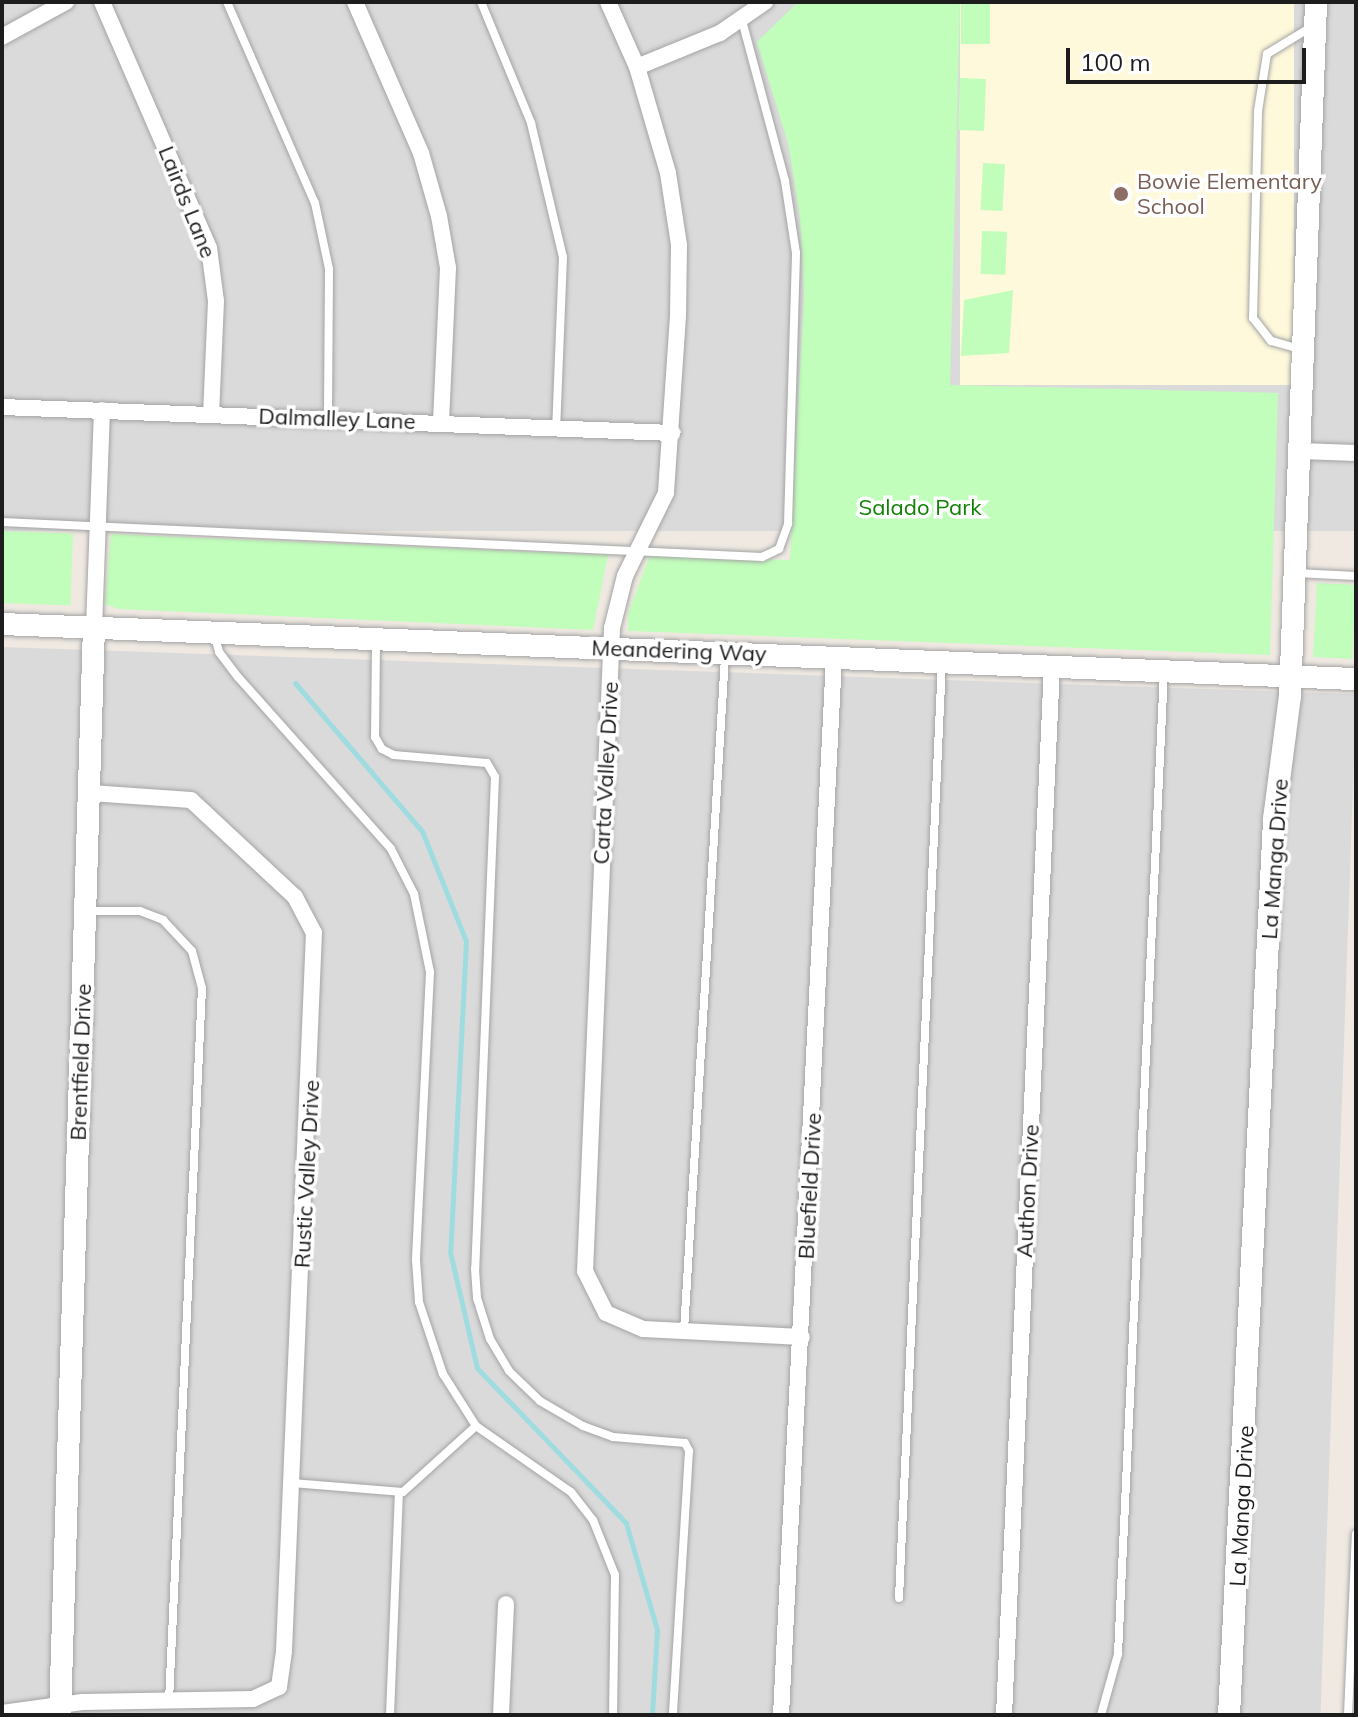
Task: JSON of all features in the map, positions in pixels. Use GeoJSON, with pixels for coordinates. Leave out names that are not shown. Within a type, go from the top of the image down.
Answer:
{"type":"FeatureCollection","features":[{"type":"Feature","properties":{"kind":"street"},"geometry":{"type":"LineString","coordinates":[[2,37],[66,2]]}},
{"type":"Feature","properties":{"kind":"street","name":"Lairds Lane"},"geometry":{"type":"LineString","coordinates":[[102,2],[209,248],[216,301],[211,414]]}},
{"type":"Feature","properties":{"kind":"street"},"geometry":{"type":"LineString","coordinates":[[355,2],[421,153],[439,216],[448,268],[441,423]]}},
{"type":"Feature","properties":{"kind":"street","name":"Carta Valley Drive"},"geometry":{"type":"LineString","coordinates":[[608,2],[637,67],[668,173],[679,245],[672,433],[666,493],[614,606],[585,1271],[598,1303],[620,1322],[684,1331],[802,1337]]}},
{"type":"Feature","properties":{"kind":"street"},"geometry":{"type":"LineString","coordinates":[[637,67],[742,20],[765,2]]}},
{"type":"Feature","properties":{"kind":"street","name":"La Manga Drive"},"geometry":{"type":"LineString","coordinates":[[1229,1715],[1274,819],[1291,676],[1315,13]]}},
{"type":"Feature","properties":{"kind":"street","name":"Dalmalley Lane"},"geometry":{"type":"LineString","coordinates":[[2,407],[672,433]]}},
{"type":"Feature","properties":{"kind":"street","name":"Brentfield Drive"},"geometry":{"type":"LineString","coordinates":[[60,1709],[102,410]]}},
{"type":"Feature","properties":{"kind":"street"},"geometry":{"type":"LineString","coordinates":[[1300,451],[1356,453]]}},
{"type":"Feature","properties":{"kind":"street","name":"Meandering Way"},"geometry":{"type":"LineString","coordinates":[[2,624],[1356,679]]}},
{"type":"Feature","properties":{"kind":"street","name":"Bluefield Drive"},"geometry":{"type":"LineString","coordinates":[[781,1715],[834,658]]}},
{"type":"Feature","properties":{"kind":"street","name":"Authon Drive"},"geometry":{"type":"LineString","coordinates":[[1004,1715],[1052,667]]}},
{"type":"Feature","properties":{"kind":"street","name":"Rustic Valley Drive"},"geometry":{"type":"LineString","coordinates":[[90,793],[191,800],[295,897],[314,933],[292,1483],[284,1651],[279,1687],[271,1695],[169,1701]]}},
{"type":"Feature","properties":{"kind":"street"},"geometry":{"type":"LineString","coordinates":[[501,1715],[506,1604]]}},
{"type":"Feature","properties":{"kind":"street"},"geometry":{"type":"LineString","coordinates":[[2,1713],[137,1708],[169,1701]]}},
{"type":"Feature","properties":{"kind":"lane"},"geometry":{"type":"LineString","coordinates":[[227,2],[315,203],[329,269],[328,419]]}},
{"type":"Feature","properties":{"kind":"lane"},"geometry":{"type":"LineString","coordinates":[[481,2],[531,123],[563,257],[556,428]]}},
{"type":"Feature","properties":{"kind":"lane"},"geometry":{"type":"LineString","coordinates":[[1304,351],[1271,341],[1253,318],[1258,111],[1267,54],[1315,13]]}},
{"type":"Feature","properties":{"kind":"lane"},"geometry":{"type":"LineString","coordinates":[[2,522],[640,548],[762,557],[779,549],[786,538],[796,253],[785,181],[742,20]]}},
{"type":"Feature","properties":{"kind":"lane"},"geometry":{"type":"LineString","coordinates":[[1295,573],[1356,576]]}},
{"type":"Feature","properties":{"kind":"lane"},"geometry":{"type":"LineString","coordinates":[[214,632],[219,652],[238,677],[391,849],[414,894],[430,972],[416,1260],[419,1302],[443,1374],[476,1426],[571,1492],[593,1520],[607,1549],[618,1595],[613,1715]]}},
{"type":"Feature","properties":{"kind":"lane"},"geometry":{"type":"LineString","coordinates":[[376,639],[375,737],[382,749],[394,755],[487,763],[495,777],[475,1269],[477,1298],[490,1339],[509,1371],[540,1401],[583,1426],[613,1437],[685,1443],[689,1451],[673,1715]]}},
{"type":"Feature","properties":{"kind":"lane"},"geometry":{"type":"LineString","coordinates":[[684,1331],[725,654]]}},
{"type":"Feature","properties":{"kind":"lane"},"geometry":{"type":"LineString","coordinates":[[899,1598],[943,662]]}},
{"type":"Feature","properties":{"kind":"lane"},"geometry":{"type":"LineString","coordinates":[[1101,1715],[1118,1654],[1164,671]]}},
{"type":"Feature","properties":{"kind":"lane"},"geometry":{"type":"LineString","coordinates":[[85,911],[140,911],[163,920],[192,951],[202,988],[169,1701]]}},
{"type":"Feature","properties":{"kind":"lane"},"geometry":{"type":"LineString","coordinates":[[292,1483],[399,1492],[476,1426]]}},
{"type":"Feature","properties":{"kind":"lane"},"geometry":{"type":"LineString","coordinates":[[390,1715],[399,1492]]}},
{"type":"Feature","properties":{"kind":"lane"},"geometry":{"type":"LineString","coordinates":[[1348,1715],[1356,1534]]}},
{"type":"Feature","properties":{"kind":"shaded area"},"geometry":{"type":"Polygon","coordinates":[[[2,2],[1356,2],[1356,531],[2,531],[2,2]]]}},
{"type":"Feature","properties":{"kind":"shaded area","name":"Bowie Elementary School"},"geometry":{"type":"Polygon","coordinates":[[[960,2],[1294,2],[1294,385],[960,385],[960,2]]]}},
{"type":"Feature","properties":{"kind":"shaded area"},"geometry":{"type":"Polygon","coordinates":[[[2,647],[1356,694],[1321,1715],[2,1715],[2,647]]]}},
{"type":"Feature","properties":{"kind":"green space","name":"Salado Park"},"geometry":{"type":"Polygon","coordinates":[[[798,2],[960,2],[950,385],[1278,393],[1270,655],[628,631],[628,614],[650,555],[790,560],[804,295],[800,217],[788,143],[757,42],[798,2]]]}},
{"type":"Feature","properties":{"kind":"green space"},"geometry":{"type":"Polygon","coordinates":[[[961,2],[990,2],[990,44],[961,44],[961,2]]]}},
{"type":"Feature","properties":{"kind":"green space"},"geometry":{"type":"Polygon","coordinates":[[[960,78],[986,79],[984,131],[958,130],[960,78]]]}},
{"type":"Feature","properties":{"kind":"green space"},"geometry":{"type":"Polygon","coordinates":[[[983,163],[1005,164],[1003,211],[981,210],[983,163]]]}},
{"type":"Feature","properties":{"kind":"green space"},"geometry":{"type":"Polygon","coordinates":[[[982,231],[1007,232],[1005,275],[980,274],[982,231]]]}},
{"type":"Feature","properties":{"kind":"green space"},"geometry":{"type":"Polygon","coordinates":[[[1013,290],[1009,353],[961,356],[964,300],[1013,290]]]}},
{"type":"Feature","properties":{"kind":"green space"},"geometry":{"type":"Polygon","coordinates":[[[2,531],[73,533],[70,605],[2,603],[2,531]]]}},
{"type":"Feature","properties":{"kind":"green space"},"geometry":{"type":"Polygon","coordinates":[[[111,534],[608,555],[593,630],[119,609],[105,604],[111,534]]]}},
{"type":"Feature","properties":{"kind":"green space"},"geometry":{"type":"Polygon","coordinates":[[[1317,583],[1356,585],[1352,659],[1313,657],[1317,583]]]}},
{"type":"Feature","properties":{"kind":"waterway"},"geometry":{"type":"LineString","coordinates":[[295,683],[422,831],[466,941],[450,1252],[477,1368],[626,1523],[657,1630],[652,1715]]}},
{"type":"Feature","properties":{"kind":"place","name":"Bowie Elementary School"},"geometry":{"type":"Point","coordinates":[1121,194]}}]}
